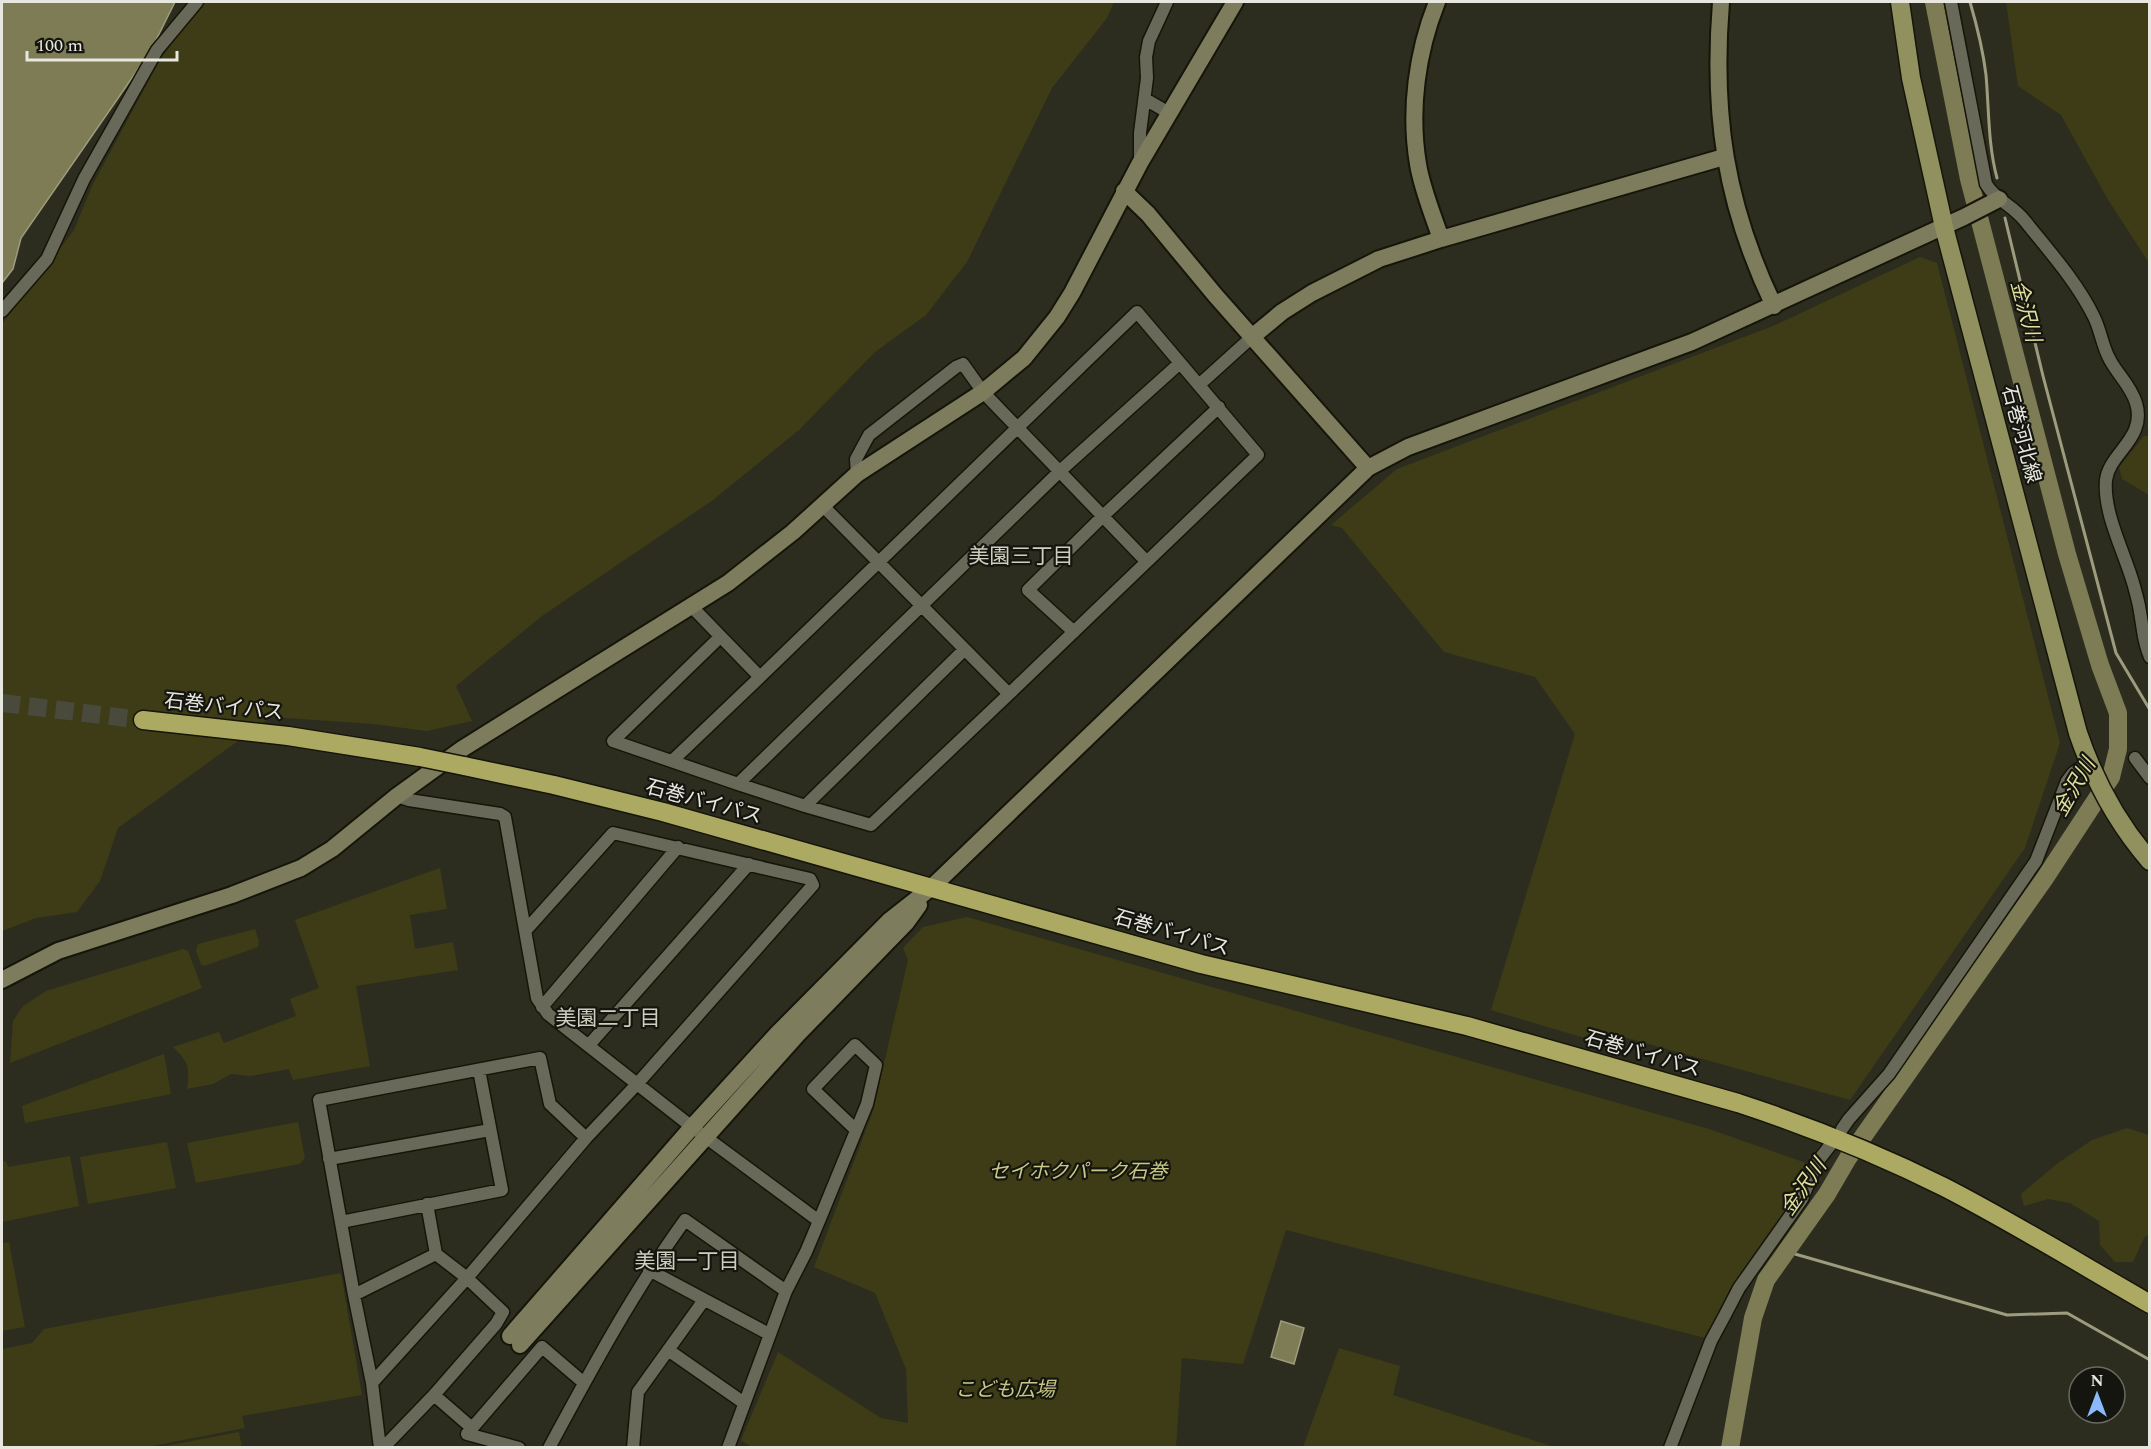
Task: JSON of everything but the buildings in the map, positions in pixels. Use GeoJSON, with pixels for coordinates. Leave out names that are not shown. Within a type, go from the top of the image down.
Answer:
{"type":"FeatureCollection","features":[{"type":"Feature","properties":{"kind":"highway","name":"石巻バイパス"},"geometry":{"type":"LineString","coordinates":[[143,720],[288,736],[420,757],[554,785],[663,812],[1201,964],[1467,1026],[1738,1103],[1840,1137],[1944,1188],[2150,1305]]}},
{"type":"Feature","properties":{"kind":"main road","name":"石巻河北線"},"geometry":{"type":"LineString","coordinates":[[1900,2],[1911,78],[1944,226],[2068,698],[2090,768],[2114,812],[2150,861]]}},
{"type":"Feature","properties":{"kind":"street"},"geometry":{"type":"LineString","coordinates":[[2,311],[47,259],[84,179],[157,50],[196,2]]}},
{"type":"Feature","properties":{"kind":"street"},"geometry":{"type":"LineString","coordinates":[[1140,163],[1140,133],[1148,49],[1167,2]]}},
{"type":"Feature","properties":{"kind":"street"},"geometry":{"type":"LineString","coordinates":[[2,980],[58,951],[232,895],[301,868],[332,849],[397,796],[462,748],[692,607],[761,558],[857,474],[983,392],[1024,358],[1057,317],[1072,293],[1124,191],[1235,2]]}},
{"type":"Feature","properties":{"kind":"street"},"geometry":{"type":"LineString","coordinates":[[1437,2],[1422,48],[1416,87],[1416,129],[1418,165],[1441,239]]}},
{"type":"Feature","properties":{"kind":"street"},"geometry":{"type":"LineString","coordinates":[[1721,2],[1717,78],[1724,157],[1745,232],[1762,281],[1774,306]]}},
{"type":"Feature","properties":{"kind":"street"},"geometry":{"type":"LineString","coordinates":[[1951,2],[1984,175],[1994,202]]}},
{"type":"Feature","properties":{"kind":"street"},"geometry":{"type":"LineString","coordinates":[[1145,99],[1169,113]]}},
{"type":"Feature","properties":{"kind":"street"},"geometry":{"type":"LineString","coordinates":[[1200,384],[1282,312],[1379,259],[1724,157]]}},
{"type":"Feature","properties":{"kind":"street"},"geometry":{"type":"LineString","coordinates":[[1124,191],[1148,214],[1252,337],[1368,468]]}},
{"type":"Feature","properties":{"kind":"street"},"geometry":{"type":"LineString","coordinates":[[515,1341],[692,1127],[777,1034],[890,920],[932,887],[1368,468],[1408,447],[1692,342],[1774,306],[1994,202],[2014,208],[2069,276],[2095,319],[2110,361],[2131,390],[2136,404],[2137,426],[2108,471],[2106,497],[2133,582],[2141,613],[2142,630],[2150,657]]}},
{"type":"Feature","properties":{"kind":"street"},"geometry":{"type":"LineString","coordinates":[[672,761],[1137,312],[1258,454],[871,825],[805,806],[738,784],[613,741],[720,637]]}},
{"type":"Feature","properties":{"kind":"street"},"geometry":{"type":"LineString","coordinates":[[738,784],[1060,471],[1180,363]]}},
{"type":"Feature","properties":{"kind":"street"},"geometry":{"type":"LineString","coordinates":[[857,474],[856,459],[868,435],[963,364],[983,392],[1146,561]]}},
{"type":"Feature","properties":{"kind":"street"},"geometry":{"type":"LineString","coordinates":[[1074,632],[1028,590],[1219,407]]}},
{"type":"Feature","properties":{"kind":"street"},"geometry":{"type":"LineString","coordinates":[[823,506],[1009,694]]}},
{"type":"Feature","properties":{"kind":"street"},"geometry":{"type":"LineString","coordinates":[[692,607],[760,676]]}},
{"type":"Feature","properties":{"kind":"street"},"geometry":{"type":"LineString","coordinates":[[805,806],[964,650]]}},
{"type":"Feature","properties":{"kind":"street"},"geometry":{"type":"LineString","coordinates":[[2135,758],[2150,778]]}},
{"type":"Feature","properties":{"kind":"street"},"geometry":{"type":"LineString","coordinates":[[1670,1448],[1711,1341],[1739,1288],[1802,1199],[1818,1161],[1840,1137],[1849,1119],[1889,1074],[2036,861],[2067,781],[2073,773],[2090,768]]}},
{"type":"Feature","properties":{"kind":"street"},"geometry":{"type":"LineString","coordinates":[[397,796],[500,814],[505,818],[537,998],[542,1007],[692,1127],[819,1221]]}},
{"type":"Feature","properties":{"kind":"street"},"geometry":{"type":"LineString","coordinates":[[372,1383],[586,1138],[638,1083],[813,885],[810,879],[613,833],[526,930]]}},
{"type":"Feature","properties":{"kind":"street"},"geometry":{"type":"LineString","coordinates":[[542,1007],[678,847]]}},
{"type":"Feature","properties":{"kind":"street"},"geometry":{"type":"LineString","coordinates":[[589,1045],[748,864]]}},
{"type":"Feature","properties":{"kind":"street"},"geometry":{"type":"LineString","coordinates":[[515,1341],[706,1137],[798,1034],[906,923],[932,887]]}},
{"type":"Feature","properties":{"kind":"street"},"geometry":{"type":"LineString","coordinates":[[728,1448],[786,1291],[806,1252],[867,1104],[876,1065],[855,1045],[813,1089],[856,1130]]}},
{"type":"Feature","properties":{"kind":"street"},"geometry":{"type":"LineString","coordinates":[[381,1448],[372,1383],[328,1159],[319,1100],[540,1058],[549,1104],[586,1138]]}},
{"type":"Feature","properties":{"kind":"street"},"geometry":{"type":"LineString","coordinates":[[341,1222],[502,1190],[479,1070]]}},
{"type":"Feature","properties":{"kind":"street"},"geometry":{"type":"LineString","coordinates":[[328,1159],[490,1130]]}},
{"type":"Feature","properties":{"kind":"street"},"geometry":{"type":"LineString","coordinates":[[381,1448],[434,1395],[496,1324],[503,1312],[436,1254],[427,1204]]}},
{"type":"Feature","properties":{"kind":"street"},"geometry":{"type":"LineString","coordinates":[[549,1448],[649,1270],[685,1220],[786,1291]]}},
{"type":"Feature","properties":{"kind":"street"},"geometry":{"type":"LineString","coordinates":[[354,1295],[436,1254]]}},
{"type":"Feature","properties":{"kind":"street"},"geometry":{"type":"LineString","coordinates":[[649,1270],[769,1334]]}},
{"type":"Feature","properties":{"kind":"street"},"geometry":{"type":"LineString","coordinates":[[633,1448],[638,1392],[704,1300]]}},
{"type":"Feature","properties":{"kind":"street"},"geometry":{"type":"LineString","coordinates":[[496,1324],[533,1357]]}},
{"type":"Feature","properties":{"kind":"street"},"geometry":{"type":"LineString","coordinates":[[519,1448],[467,1434],[542,1347],[584,1383]]}},
{"type":"Feature","properties":{"kind":"street"},"geometry":{"type":"LineString","coordinates":[[668,1350],[744,1403]]}},
{"type":"Feature","properties":{"kind":"street"},"geometry":{"type":"LineString","coordinates":[[434,1395],[472,1428]]}},
{"type":"Feature","properties":{"kind":"green space"},"geometry":{"type":"Polygon","coordinates":[[[204,2],[1114,2],[1107,18],[1052,88],[967,262],[926,315],[875,352],[799,430],[713,500],[542,616],[456,686],[472,721],[427,731],[373,724],[271,717],[118,828],[100,881],[77,912],[36,918],[2,931],[2,324],[74,230],[93,184],[161,58],[204,2]]]}},
{"type":"Feature","properties":{"kind":"green space"},"geometry":{"type":"Polygon","coordinates":[[[2006,2],[2149,2],[2149,263],[2107,198],[2061,115],[2018,86],[2006,2]]]}},
{"type":"Feature","properties":{"kind":"green space"},"geometry":{"type":"Polygon","coordinates":[[[1920,257],[1937,263],[2060,743],[2025,848],[1850,1100],[1595,1029],[1591,1040],[1491,1010],[1575,734],[1535,677],[1444,652],[1342,528],[1331,525],[1397,469],[1773,326],[1920,257]]]}},
{"type":"Feature","properties":{"kind":"green space"},"geometry":{"type":"Polygon","coordinates":[[[2144,436],[2149,436],[2149,495],[2122,479],[2119,467],[2144,436]]]}},
{"type":"Feature","properties":{"kind":"green space"},"geometry":{"type":"Polygon","coordinates":[[[440,868],[447,909],[410,915],[415,949],[453,942],[458,970],[356,986],[370,1066],[293,1080],[289,1069],[251,1076],[231,1074],[213,1084],[187,1089],[187,1066],[173,1047],[219,1032],[224,1043],[296,1016],[290,999],[319,988],[295,920],[440,868]]]}},
{"type":"Feature","properties":{"kind":"green space","name":"セイホクパーク石巻"},"geometry":{"type":"Polygon","coordinates":[[[967,917],[1709,1129],[1809,1164],[1797,1195],[1705,1338],[1286,1230],[1243,1364],[1182,1358],[1176,1447],[753,1448],[741,1440],[778,1352],[881,1418],[908,1423],[906,1369],[875,1293],[814,1267],[873,1111],[908,960],[903,948],[923,927],[967,917]]]}},
{"type":"Feature","properties":{"kind":"green space"},"geometry":{"type":"Polygon","coordinates":[[[255,929],[259,941],[258,947],[204,966],[201,964],[196,951],[198,944],[255,929]]]}},
{"type":"Feature","properties":{"kind":"green space"},"geometry":{"type":"Polygon","coordinates":[[[183,949],[188,951],[202,988],[10,1063],[13,1021],[23,1006],[46,991],[183,949]]]}},
{"type":"Feature","properties":{"kind":"green space"},"geometry":{"type":"Polygon","coordinates":[[[164,1054],[171,1094],[25,1123],[22,1106],[164,1054]]]}},
{"type":"Feature","properties":{"kind":"green space"},"geometry":{"type":"Polygon","coordinates":[[[298,1122],[305,1158],[300,1164],[196,1183],[187,1143],[298,1122]]]}},
{"type":"Feature","properties":{"kind":"green space"},"geometry":{"type":"Polygon","coordinates":[[[2127,1128],[2149,1135],[2149,1234],[2144,1238],[2133,1262],[2115,1262],[2100,1245],[2099,1221],[2070,1203],[2048,1199],[2024,1206],[2021,1194],[2058,1163],[2092,1140],[2127,1128]]]}},
{"type":"Feature","properties":{"kind":"green space"},"geometry":{"type":"Polygon","coordinates":[[[167,1142],[176,1188],[88,1204],[80,1157],[167,1142]]]}},
{"type":"Feature","properties":{"kind":"green space"},"geometry":{"type":"Polygon","coordinates":[[[70,1156],[79,1206],[3,1222],[2,1162],[6,1161],[8,1167],[70,1156]]]}},
{"type":"Feature","properties":{"kind":"green space"},"geometry":{"type":"Polygon","coordinates":[[[9,1242],[25,1327],[2,1331],[2,1243],[9,1242]]]}},
{"type":"Feature","properties":{"kind":"green space"},"geometry":{"type":"Polygon","coordinates":[[[341,1273],[362,1395],[242,1416],[245,1428],[147,1447],[2,1447],[2,1349],[32,1343],[44,1329],[341,1273]]]}},
{"type":"Feature","properties":{"kind":"green space"},"geometry":{"type":"Polygon","coordinates":[[[1339,1348],[1400,1366],[1393,1395],[1554,1447],[1303,1447],[1339,1348]]]}},
{"type":"Feature","properties":{"kind":"green space"},"geometry":{"type":"Polygon","coordinates":[[[239,1432],[242,1447],[160,1447],[239,1432]]]}},
{"type":"Feature","properties":{"kind":"shaded area"},"geometry":{"type":"Polygon","coordinates":[[[2,2],[175,2],[150,52],[21,238],[13,269],[2,283],[2,2]]]}},
{"type":"Feature","properties":{"kind":"shaded area"},"geometry":{"type":"Polygon","coordinates":[[[1281,1321],[1304,1328],[1294,1364],[1271,1357],[1281,1321]]]}},
{"type":"Feature","properties":{"kind":"waterway","name":"金沢川"},"geometry":{"type":"LineString","coordinates":[[1730,1448],[1753,1318],[1766,1280],[1827,1194],[1848,1158],[2045,878],[2111,777],[2118,749],[2118,713],[2100,665],[2067,554],[1969,179],[1934,2]]}},
{"type":"Feature","properties":{"kind":"waterway"},"geometry":{"type":"LineString","coordinates":[[1970,2],[1985,66],[1990,140],[1997,178]]}},
{"type":"Feature","properties":{"kind":"waterway"},"geometry":{"type":"LineString","coordinates":[[2005,218],[2043,376],[2116,653],[2150,710]]}},
{"type":"Feature","properties":{"kind":"waterway"},"geometry":{"type":"LineString","coordinates":[[1788,1250],[1795,1254],[2007,1315],[2067,1313],[2150,1360]]}},
{"type":"Feature","properties":{"kind":"tunnel"},"geometry":{"type":"LineString","coordinates":[[2,703],[143,720]]}},
{"type":"Feature","properties":{"kind":"district","name":"美園三丁目"},"geometry":{"type":"Point","coordinates":[1021,556]}},
{"type":"Feature","properties":{"kind":"district","name":"美園二丁目"},"geometry":{"type":"Point","coordinates":[608,1018]}},
{"type":"Feature","properties":{"kind":"district","name":"美園一丁目"},"geometry":{"type":"Point","coordinates":[687,1261]}},
{"type":"Feature","properties":{"kind":"park label","name":"こども広場"},"geometry":{"type":"Point","coordinates":[1005,1389]}}]}
